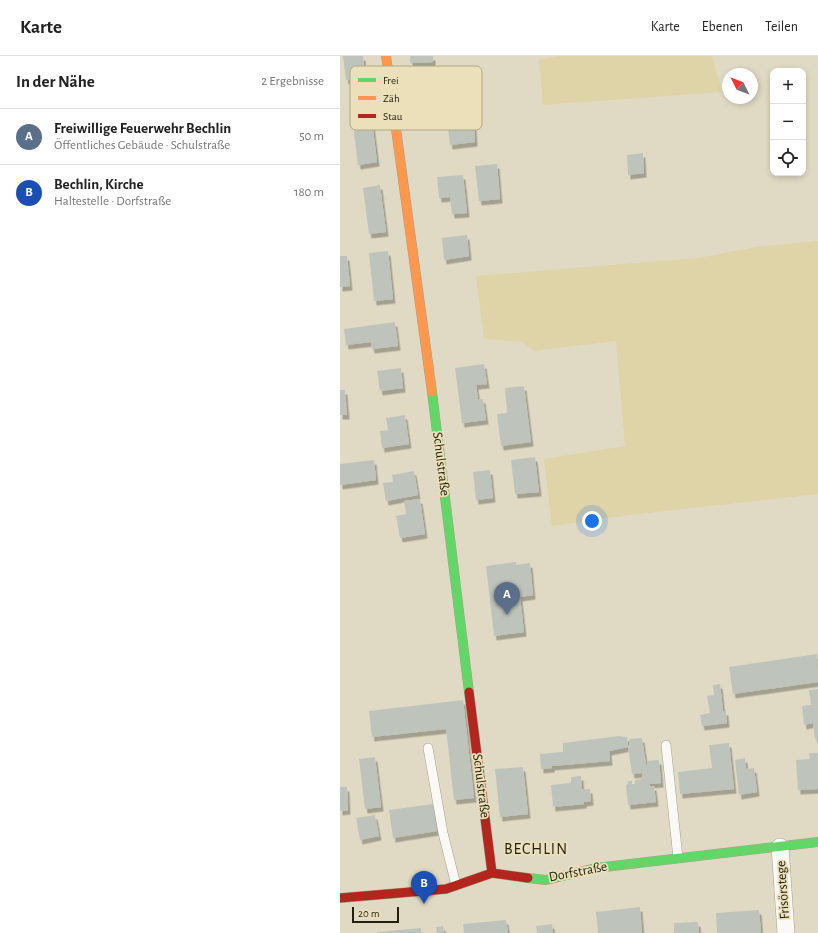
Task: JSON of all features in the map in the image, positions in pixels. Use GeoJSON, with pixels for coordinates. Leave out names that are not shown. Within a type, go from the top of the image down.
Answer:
{"type":"FeatureCollection","features":[{"type":"Feature","properties":{"kind":"street","name":"Schulstraße"},"geometry":{"type":"LineString","coordinates":[[386,56],[387,66]]}},
{"type":"Feature","properties":{"kind":"street","name":"Schulstraße"},"geometry":{"type":"LineString","coordinates":[[396,130],[439,443],[492,873]]}},
{"type":"Feature","properties":{"kind":"street","name":"Dorfstraße"},"geometry":{"type":"LineString","coordinates":[[340,898],[446,889],[492,873],[546,880],[596,868],[818,842]]}},
{"type":"Feature","properties":{"kind":"street","name":"Frisörstege"},"geometry":{"type":"LineString","coordinates":[[780,846],[786,933]]}},
{"type":"Feature","properties":{"kind":"lane"},"geometry":{"type":"LineString","coordinates":[[666,745],[678,858]]}},
{"type":"Feature","properties":{"kind":"lane"},"geometry":{"type":"LineString","coordinates":[[428,748],[443,833],[456,886]]}},
{"type":"Feature","properties":{"kind":"shaded area"},"geometry":{"type":"Polygon","coordinates":[[[559,56],[712,56],[722,92],[543,105],[539,60],[559,56]]]}},
{"type":"Feature","properties":{"kind":"shaded area"},"geometry":{"type":"Polygon","coordinates":[[[818,241],[818,494],[630,515],[552,526],[544,459],[625,446],[616,341],[534,351],[523,342],[484,339],[476,276],[698,258],[756,247],[818,241]]]}},
{"type":"Feature","properties":{"kind":"building"},"geometry":{"type":"Polygon","coordinates":[[[343,56],[363,56],[364,66],[350,66],[350,80],[346,80],[343,56]]]}},
{"type":"Feature","properties":{"kind":"building"},"geometry":{"type":"Polygon","coordinates":[[[410,56],[433,56],[433,62],[410,63],[410,56]]]}},
{"type":"Feature","properties":{"kind":"building"},"geometry":{"type":"Polygon","coordinates":[[[354,130],[373,130],[377,162],[358,165],[354,130]]]}},
{"type":"Feature","properties":{"kind":"building"},"geometry":{"type":"Polygon","coordinates":[[[448,130],[474,130],[475,142],[450,145],[448,130]]]}},
{"type":"Feature","properties":{"kind":"building"},"geometry":{"type":"Polygon","coordinates":[[[643,153],[644,173],[628,175],[627,155],[643,153]]]}},
{"type":"Feature","properties":{"kind":"building"},"geometry":{"type":"Polygon","coordinates":[[[497,164],[500,199],[479,201],[475,166],[497,164]]]}},
{"type":"Feature","properties":{"kind":"building"},"geometry":{"type":"Polygon","coordinates":[[[463,175],[467,213],[452,214],[450,197],[439,198],[437,177],[463,175]]]}},
{"type":"Feature","properties":{"kind":"building"},"geometry":{"type":"Polygon","coordinates":[[[380,185],[386,232],[369,234],[363,188],[380,185]]]}},
{"type":"Feature","properties":{"kind":"building"},"geometry":{"type":"Polygon","coordinates":[[[467,235],[469,256],[444,260],[442,238],[467,235]]]}},
{"type":"Feature","properties":{"kind":"building"},"geometry":{"type":"Polygon","coordinates":[[[388,251],[393,299],[374,301],[369,253],[388,251]]]}},
{"type":"Feature","properties":{"kind":"building"},"geometry":{"type":"Polygon","coordinates":[[[340,256],[347,256],[350,286],[340,287],[340,256]]]}},
{"type":"Feature","properties":{"kind":"building"},"geometry":{"type":"Polygon","coordinates":[[[395,322],[398,346],[372,349],[371,342],[346,345],[344,329],[395,322]]]}},
{"type":"Feature","properties":{"kind":"building"},"geometry":{"type":"Polygon","coordinates":[[[484,364],[487,384],[476,385],[478,400],[483,399],[486,420],[462,423],[455,368],[484,364]]]}},
{"type":"Feature","properties":{"kind":"building"},"geometry":{"type":"Polygon","coordinates":[[[401,368],[403,388],[380,391],[377,371],[401,368]]]}},
{"type":"Feature","properties":{"kind":"building"},"geometry":{"type":"Polygon","coordinates":[[[524,386],[531,442],[501,446],[497,414],[507,413],[505,388],[524,386]]]}},
{"type":"Feature","properties":{"kind":"building"},"geometry":{"type":"Polygon","coordinates":[[[340,390],[345,390],[347,415],[340,415],[340,390]]]}},
{"type":"Feature","properties":{"kind":"building"},"geometry":{"type":"Polygon","coordinates":[[[405,415],[409,444],[382,448],[380,431],[388,430],[386,418],[405,415]]]}},
{"type":"Feature","properties":{"kind":"building"},"geometry":{"type":"Polygon","coordinates":[[[535,457],[539,492],[515,494],[511,460],[535,457]]]}},
{"type":"Feature","properties":{"kind":"building"},"geometry":{"type":"Polygon","coordinates":[[[374,460],[376,480],[340,485],[340,464],[374,460]]]}},
{"type":"Feature","properties":{"kind":"building"},"geometry":{"type":"Polygon","coordinates":[[[490,470],[493,498],[476,500],[473,472],[490,470]]]}},
{"type":"Feature","properties":{"kind":"building"},"geometry":{"type":"Polygon","coordinates":[[[414,471],[418,495],[386,501],[383,483],[393,482],[392,475],[414,471]]]}},
{"type":"Feature","properties":{"kind":"building"},"geometry":{"type":"Polygon","coordinates":[[[420,499],[425,534],[400,538],[396,516],[406,514],[404,501],[420,499]]]}},
{"type":"Feature","properties":{"kind":"building"},"geometry":{"type":"Polygon","coordinates":[[[516,562],[516,565],[530,563],[533,595],[520,597],[524,632],[494,636],[486,566],[516,562]]]}},
{"type":"Feature","properties":{"kind":"building"},"geometry":{"type":"Polygon","coordinates":[[[817,654],[818,682],[733,694],[729,667],[817,654]]]}},
{"type":"Feature","properties":{"kind":"building"},"geometry":{"type":"Polygon","coordinates":[[[720,684],[723,711],[726,711],[727,723],[702,726],[700,715],[710,713],[707,696],[714,695],[713,685],[720,684]]]}},
{"type":"Feature","properties":{"kind":"building"},"geometry":{"type":"Polygon","coordinates":[[[818,689],[818,739],[815,739],[813,723],[804,725],[802,706],[811,705],[809,690],[818,689]]]}},
{"type":"Feature","properties":{"kind":"building"},"geometry":{"type":"Polygon","coordinates":[[[463,700],[474,798],[454,800],[446,729],[372,737],[369,711],[463,700]]]}},
{"type":"Feature","properties":{"kind":"building"},"geometry":{"type":"Polygon","coordinates":[[[619,736],[627,737],[628,745],[630,745],[629,739],[642,738],[646,765],[648,765],[647,761],[659,760],[661,783],[650,784],[650,786],[654,786],[656,802],[628,805],[626,785],[628,784],[628,781],[632,781],[632,784],[635,784],[635,780],[642,779],[642,773],[632,774],[628,747],[609,751],[610,761],[552,766],[552,768],[541,769],[540,754],[563,752],[563,743],[619,736]]]}},
{"type":"Feature","properties":{"kind":"building"},"geometry":{"type":"Polygon","coordinates":[[[729,743],[734,789],[680,794],[678,772],[712,768],[709,745],[729,743]]]}},
{"type":"Feature","properties":{"kind":"building"},"geometry":{"type":"Polygon","coordinates":[[[809,753],[818,753],[818,789],[798,790],[796,760],[810,759],[809,753]]]}},
{"type":"Feature","properties":{"kind":"building"},"geometry":{"type":"Polygon","coordinates":[[[375,757],[381,807],[365,809],[359,759],[375,757]]]}},
{"type":"Feature","properties":{"kind":"building"},"geometry":{"type":"Polygon","coordinates":[[[745,758],[746,769],[754,768],[757,792],[739,795],[735,760],[745,758]]]}},
{"type":"Feature","properties":{"kind":"building"},"geometry":{"type":"Polygon","coordinates":[[[523,767],[528,814],[500,817],[495,769],[523,767]]]}},
{"type":"Feature","properties":{"kind":"building"},"geometry":{"type":"Polygon","coordinates":[[[581,776],[582,789],[590,789],[591,801],[584,802],[584,804],[553,807],[551,785],[571,783],[571,777],[581,776]]]}},
{"type":"Feature","properties":{"kind":"building"},"geometry":{"type":"Polygon","coordinates":[[[340,787],[347,787],[348,810],[340,811],[340,787]]]}},
{"type":"Feature","properties":{"kind":"building"},"geometry":{"type":"Polygon","coordinates":[[[433,804],[437,831],[393,838],[389,810],[433,804]]]}},
{"type":"Feature","properties":{"kind":"building"},"geometry":{"type":"Polygon","coordinates":[[[375,815],[379,836],[360,840],[356,818],[375,815]]]}},
{"type":"Feature","properties":{"kind":"building"},"geometry":{"type":"Polygon","coordinates":[[[640,907],[642,933],[598,933],[596,912],[640,907]]]}},
{"type":"Feature","properties":{"kind":"building"},"geometry":{"type":"Polygon","coordinates":[[[759,910],[761,933],[717,933],[716,913],[759,910]]]}},
{"type":"Feature","properties":{"kind":"building"},"geometry":{"type":"Polygon","coordinates":[[[506,920],[508,933],[464,933],[463,924],[506,920]]]}},
{"type":"Feature","properties":{"kind":"building"},"geometry":{"type":"Polygon","coordinates":[[[698,922],[699,933],[674,933],[674,923],[698,922]]]}},
{"type":"Feature","properties":{"kind":"building"},"geometry":{"type":"Polygon","coordinates":[[[552,924],[553,933],[537,933],[536,926],[552,924]]]}},
{"type":"Feature","properties":{"kind":"building"},"geometry":{"type":"Polygon","coordinates":[[[443,926],[444,933],[437,933],[436,927],[443,926]]]}},
{"type":"Feature","properties":{"kind":"building"},"geometry":{"type":"Polygon","coordinates":[[[421,928],[421,933],[377,933],[377,932],[421,928]]]}},
{"type":"Feature","properties":{"kind":"traffic: fast"},"geometry":{"type":"LineString","coordinates":[[432,392],[469,692]]}},
{"type":"Feature","properties":{"kind":"traffic: fast"},"geometry":{"type":"LineString","coordinates":[[528,878],[546,880],[596,868],[818,842]]}},
{"type":"Feature","properties":{"kind":"traffic: slow"},"geometry":{"type":"LineString","coordinates":[[386,56],[387,66]]}},
{"type":"Feature","properties":{"kind":"traffic: slow"},"geometry":{"type":"LineString","coordinates":[[396,130],[432,392]]}},
{"type":"Feature","properties":{"kind":"traffic: jam"},"geometry":{"type":"LineString","coordinates":[[469,692],[492,873]]}},
{"type":"Feature","properties":{"kind":"traffic: jam"},"geometry":{"type":"LineString","coordinates":[[340,898],[446,889],[492,873],[528,878]]}},
{"type":"Feature","properties":{"kind":"place","name":"Freiwillige Feuerwehr Bechlin"},"geometry":{"type":"Point","coordinates":[507,615]}},
{"type":"Feature","properties":{"kind":"place","name":"Bechlin, Kirche"},"geometry":{"type":"Point","coordinates":[424,904]}},
{"type":"Feature","properties":{"kind":"district","name":"BECHLIN"},"geometry":{"type":"Point","coordinates":[536,849]}}]}
